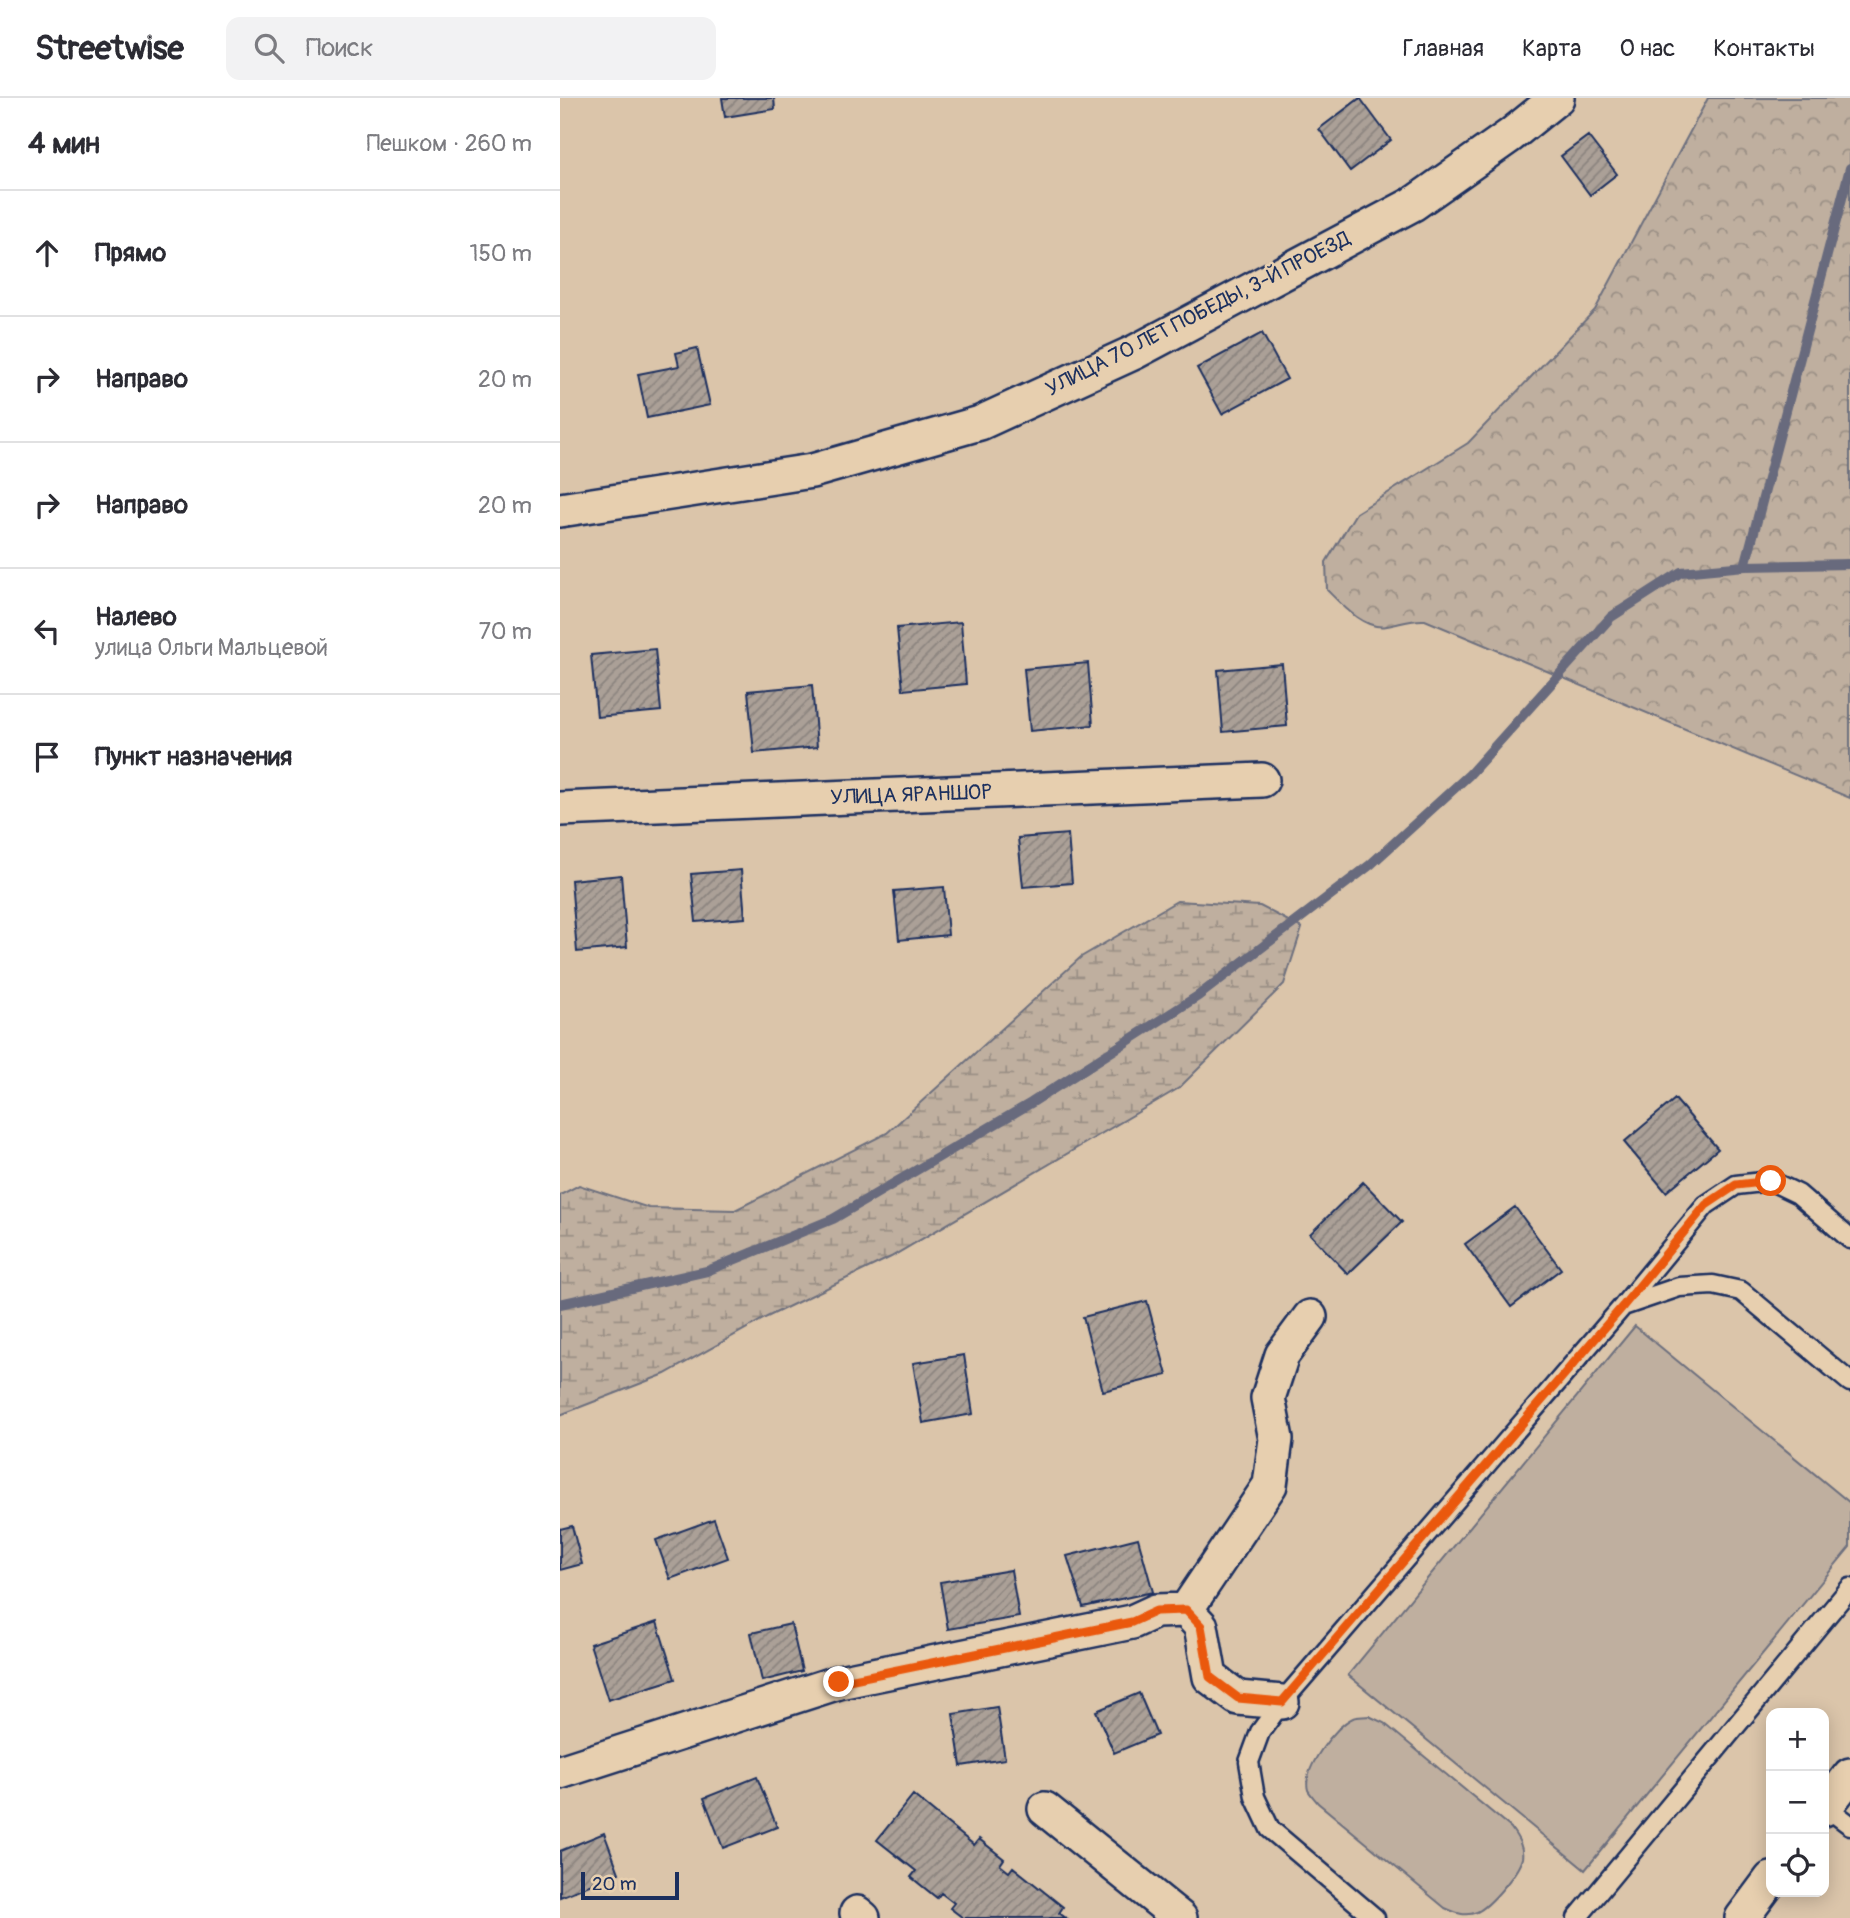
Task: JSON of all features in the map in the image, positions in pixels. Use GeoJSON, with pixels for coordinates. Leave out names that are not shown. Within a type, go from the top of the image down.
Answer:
{"type":"FeatureCollection","features":[{"type":"Feature","properties":{"kind":"street","name":"УЛИЦА 70 ЛЕТ ПОБЕДЫ, 3-Й ПРОЕЗД"},"geometry":{"type":"LineString","coordinates":[[560,510],[812,471],[979,423],[1135,352],[1413,204],[1511,135],[1557,98]]}},
{"type":"Feature","properties":{"kind":"street","name":"УЛИЦА ЯРАНШОР"},"geometry":{"type":"LineString","coordinates":[[560,809],[1262,780]]}},
{"type":"Feature","properties":{"kind":"street"},"geometry":{"type":"LineString","coordinates":[[1186,1610],[1269,1485],[1276,1439],[1268,1398],[1282,1355],[1310,1317]]}},
{"type":"Feature","properties":{"kind":"street"},"geometry":{"type":"LineString","coordinates":[[560,1772],[839,1682],[1132,1622],[1156,1611],[1186,1610],[1201,1626],[1210,1677],[1238,1698],[1282,1702]]}},
{"type":"Feature","properties":{"kind":"street"},"geometry":{"type":"LineString","coordinates":[[1833,1814],[1850,1775]]}},
{"type":"Feature","properties":{"kind":"street"},"geometry":{"type":"LineString","coordinates":[[1045,1809],[1180,1918]]}},
{"type":"Feature","properties":{"kind":"street"},"geometry":{"type":"LineString","coordinates":[[1742,1918],[1766,1886]]}},
{"type":"Feature","properties":{"kind":"lane"},"geometry":{"type":"LineString","coordinates":[[1375,1918],[1270,1829],[1255,1797],[1249,1762],[1260,1732],[1282,1702],[1623,1306],[1706,1205],[1736,1185],[1771,1181],[1798,1194],[1850,1238]]}},
{"type":"Feature","properties":{"kind":"lane"},"geometry":{"type":"LineString","coordinates":[[1623,1306],[1679,1287],[1713,1285],[1741,1292],[1850,1382]]}},
{"type":"Feature","properties":{"kind":"lane"},"geometry":{"type":"LineString","coordinates":[[1577,1918],[1850,1588]]}},
{"type":"Feature","properties":{"kind":"green space"},"geometry":{"type":"Polygon","coordinates":[[[1708,98],[1850,98],[1850,798],[1425,620],[1387,626],[1370,624],[1354,615],[1327,590],[1326,562],[1356,513],[1468,443],[1595,310],[1708,98]]]}},
{"type":"Feature","properties":{"kind":"green space"},"geometry":{"type":"Polygon","coordinates":[[[1177,901],[1260,906],[1302,928],[1284,984],[1179,1088],[891,1257],[767,1317],[665,1374],[560,1415],[560,1195],[579,1185],[649,1208],[735,1210],[887,1133],[1081,957],[1177,901]]]}},
{"type":"Feature","properties":{"kind":"green space"},"geometry":{"type":"Polygon","coordinates":[[[1635,1326],[1850,1503],[1850,1547],[1585,1870],[1348,1675],[1635,1326]]]}},
{"type":"Feature","properties":{"kind":"green space"},"geometry":{"type":"Polygon","coordinates":[[[1369,1716],[1384,1723],[1511,1828],[1518,1838],[1522,1854],[1520,1864],[1510,1880],[1483,1909],[1465,1914],[1445,1908],[1318,1803],[1308,1790],[1310,1771],[1329,1739],[1353,1718],[1369,1716]]]}},
{"type":"Feature","properties":{"kind":"building"},"geometry":{"type":"Polygon","coordinates":[[[722,98],[774,98],[775,109],[725,117],[722,98]]]}},
{"type":"Feature","properties":{"kind":"building"},"geometry":{"type":"Polygon","coordinates":[[[1360,98],[1391,140],[1350,171],[1319,129],[1360,98]]]}},
{"type":"Feature","properties":{"kind":"building"},"geometry":{"type":"Polygon","coordinates":[[[1588,136],[1617,174],[1590,195],[1561,156],[1588,136]]]}},
{"type":"Feature","properties":{"kind":"building"},"geometry":{"type":"Polygon","coordinates":[[[1262,333],[1287,379],[1222,414],[1197,368],[1262,333]]]}},
{"type":"Feature","properties":{"kind":"building"},"geometry":{"type":"Polygon","coordinates":[[[697,348],[710,405],[647,418],[638,374],[679,366],[676,353],[697,348]]]}},
{"type":"Feature","properties":{"kind":"building"},"geometry":{"type":"Polygon","coordinates":[[[961,622],[966,684],[903,690],[897,628],[961,622]]]}},
{"type":"Feature","properties":{"kind":"building"},"geometry":{"type":"Polygon","coordinates":[[[655,649],[661,711],[597,717],[591,655],[655,649]]]}},
{"type":"Feature","properties":{"kind":"building"},"geometry":{"type":"Polygon","coordinates":[[[1088,663],[1093,725],[1030,731],[1024,669],[1088,663]]]}},
{"type":"Feature","properties":{"kind":"building"},"geometry":{"type":"Polygon","coordinates":[[[1282,664],[1287,726],[1223,732],[1218,670],[1282,664]]]}},
{"type":"Feature","properties":{"kind":"building"},"geometry":{"type":"Polygon","coordinates":[[[812,685],[817,747],[754,753],[748,691],[812,685]]]}},
{"type":"Feature","properties":{"kind":"building"},"geometry":{"type":"Polygon","coordinates":[[[1068,834],[1072,883],[1023,887],[1018,838],[1068,834]]]}},
{"type":"Feature","properties":{"kind":"building"},"geometry":{"type":"Polygon","coordinates":[[[741,870],[745,918],[696,922],[691,874],[741,870]]]}},
{"type":"Feature","properties":{"kind":"building"},"geometry":{"type":"Polygon","coordinates":[[[621,875],[627,947],[577,952],[571,880],[621,875]]]}},
{"type":"Feature","properties":{"kind":"building"},"geometry":{"type":"Polygon","coordinates":[[[944,887],[948,935],[899,940],[894,891],[944,887]]]}},
{"type":"Feature","properties":{"kind":"building"},"geometry":{"type":"Polygon","coordinates":[[[1675,1099],[1718,1149],[1666,1192],[1624,1142],[1675,1099]]]}},
{"type":"Feature","properties":{"kind":"building"},"geometry":{"type":"Polygon","coordinates":[[[1363,1182],[1402,1222],[1348,1274],[1310,1234],[1363,1182]]]}},
{"type":"Feature","properties":{"kind":"building"},"geometry":{"type":"Polygon","coordinates":[[[1515,1207],[1561,1269],[1511,1307],[1465,1244],[1515,1207]]]}},
{"type":"Feature","properties":{"kind":"building"},"geometry":{"type":"Polygon","coordinates":[[[1147,1301],[1167,1375],[1103,1391],[1083,1317],[1147,1301]]]}},
{"type":"Feature","properties":{"kind":"building"},"geometry":{"type":"Polygon","coordinates":[[[964,1355],[973,1414],[923,1423],[913,1363],[964,1355]]]}},
{"type":"Feature","properties":{"kind":"building"},"geometry":{"type":"Polygon","coordinates":[[[714,1519],[728,1558],[670,1579],[656,1540],[714,1519]]]}},
{"type":"Feature","properties":{"kind":"building"},"geometry":{"type":"Polygon","coordinates":[[[572,1526],[582,1564],[560,1570],[560,1529],[572,1526]]]}},
{"type":"Feature","properties":{"kind":"building"},"geometry":{"type":"Polygon","coordinates":[[[1138,1538],[1153,1592],[1083,1607],[1067,1556],[1138,1538]]]}},
{"type":"Feature","properties":{"kind":"building"},"geometry":{"type":"Polygon","coordinates":[[[1011,1570],[1019,1617],[948,1629],[940,1582],[1011,1570]]]}},
{"type":"Feature","properties":{"kind":"building"},"geometry":{"type":"Polygon","coordinates":[[[657,1622],[675,1679],[608,1700],[590,1644],[657,1622]]]}},
{"type":"Feature","properties":{"kind":"building"},"geometry":{"type":"Polygon","coordinates":[[[791,1624],[802,1671],[762,1681],[751,1633],[791,1624]]]}},
{"type":"Feature","properties":{"kind":"building"},"geometry":{"type":"Polygon","coordinates":[[[1139,1693],[1157,1735],[1114,1753],[1096,1711],[1139,1693]]]}},
{"type":"Feature","properties":{"kind":"building"},"geometry":{"type":"Polygon","coordinates":[[[997,1707],[1005,1759],[961,1766],[953,1714],[997,1707]]]}},
{"type":"Feature","properties":{"kind":"building"},"geometry":{"type":"Polygon","coordinates":[[[757,1777],[777,1827],[723,1848],[704,1798],[757,1777]]]}},
{"type":"Feature","properties":{"kind":"building"},"geometry":{"type":"Polygon","coordinates":[[[913,1795],[974,1845],[979,1839],[1004,1859],[1000,1865],[1009,1872],[1013,1867],[1063,1907],[1059,1913],[1066,1918],[963,1918],[950,1908],[954,1903],[941,1893],[937,1898],[911,1877],[916,1871],[877,1840],[913,1795]]]}},
{"type":"Feature","properties":{"kind":"building"},"geometry":{"type":"Polygon","coordinates":[[[604,1833],[619,1873],[560,1897],[560,1851],[604,1833]]]}},
{"type":"Feature","properties":{"kind":"waterway"},"geometry":{"type":"LineString","coordinates":[[1745,566],[1850,168]]}},
{"type":"Feature","properties":{"kind":"waterway"},"geometry":{"type":"LineString","coordinates":[[560,1304],[707,1271],[833,1219],[1031,1103],[1198,996],[1370,865],[1469,775],[1611,617],[1681,572],[1745,566],[1850,564]]}},
{"type":"Feature","properties":{"kind":"route"},"geometry":{"type":"LineString","coordinates":[[839,1682],[1132,1622],[1156,1611],[1186,1610],[1201,1626],[1210,1677],[1238,1698],[1282,1702],[1623,1306],[1706,1205],[1736,1185],[1771,1181]]}}]}
